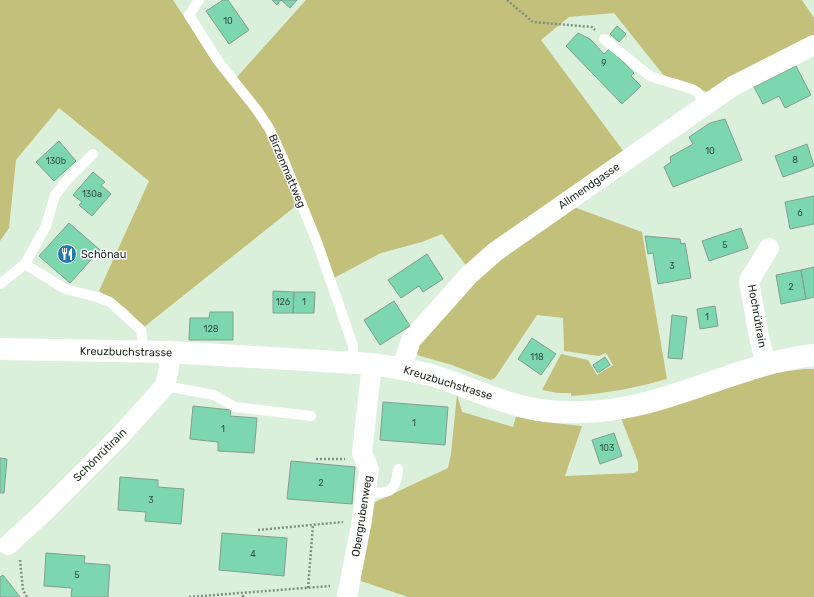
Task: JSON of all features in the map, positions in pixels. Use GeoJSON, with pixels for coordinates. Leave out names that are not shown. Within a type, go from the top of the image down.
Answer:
{"type":"FeatureCollection","features":[{"type":"Feature","properties":{"kind":"street","name":"Allmendgasse"},"geometry":{"type":"LineString","coordinates":[[402,368],[410,340],[469,275],[495,252],[733,86],[814,46]]}},
{"type":"Feature","properties":{"kind":"street","name":"Hochrütirain"},"geometry":{"type":"LineString","coordinates":[[766,364],[759,337],[749,281],[769,248]]}},
{"type":"Feature","properties":{"kind":"street","name":"Kreuzbuchstrasse"},"geometry":{"type":"LineString","coordinates":[[0,349],[169,352],[362,363],[402,368],[432,376],[520,406],[558,412],[614,410],[647,402],[766,364],[796,357],[814,355]]}},
{"type":"Feature","properties":{"kind":"street"},"geometry":{"type":"LineString","coordinates":[[165,386],[169,368],[169,352]]}},
{"type":"Feature","properties":{"kind":"street","name":"Obergrubenweg"},"geometry":{"type":"LineString","coordinates":[[349,591],[362,520],[369,469],[362,453],[362,363]]}},
{"type":"Feature","properties":{"kind":"street","name":"Schönrütirain"},"geometry":{"type":"LineString","coordinates":[[8,545],[44,512],[119,437],[165,386]]}},
{"type":"Feature","properties":{"kind":"lane","name":"Birzenmattweg"},"geometry":{"type":"LineString","coordinates":[[199,0],[189,15],[218,61],[257,110],[269,128],[317,242],[353,346],[362,363]]}},
{"type":"Feature","properties":{"kind":"lane"},"geometry":{"type":"LineString","coordinates":[[604,39],[652,77],[668,80],[692,89],[697,92],[706,104]]}},
{"type":"Feature","properties":{"kind":"lane"},"geometry":{"type":"LineString","coordinates":[[0,284],[25,264],[46,226],[55,195],[68,179],[93,154]]}},
{"type":"Feature","properties":{"kind":"lane"},"geometry":{"type":"LineString","coordinates":[[25,264],[65,290],[97,297],[110,302],[141,330],[144,352]]}},
{"type":"Feature","properties":{"kind":"lane"},"geometry":{"type":"LineString","coordinates":[[165,386],[214,395],[235,407],[311,416]]}},
{"type":"Feature","properties":{"kind":"lane"},"geometry":{"type":"LineString","coordinates":[[366,492],[379,493],[391,489],[395,486],[397,481],[398,469]]}},
{"type":"Feature","properties":{"kind":"path"},"geometry":{"type":"LineString","coordinates":[[507,0],[533,22],[592,27],[604,39]]}},
{"type":"Feature","properties":{"kind":"path"},"geometry":{"type":"LineString","coordinates":[[316,459],[354,459],[362,453]]}},
{"type":"Feature","properties":{"kind":"path"},"geometry":{"type":"LineString","coordinates":[[258,530],[362,520]]}},
{"type":"Feature","properties":{"kind":"path"},"geometry":{"type":"LineString","coordinates":[[308,588],[313,525]]}},
{"type":"Feature","properties":{"kind":"path"},"geometry":{"type":"LineString","coordinates":[[8,545],[20,560],[23,590],[27,597]]}},
{"type":"Feature","properties":{"kind":"path"},"geometry":{"type":"LineString","coordinates":[[189,597],[308,588],[349,591]]}},
{"type":"Feature","properties":{"kind":"path"},"geometry":{"type":"LineString","coordinates":[[243,597],[244,593]]}},
{"type":"Feature","properties":{"kind":"shaded area"},"geometry":{"type":"Polygon","coordinates":[[[0,0],[173,0],[196,35],[243,98],[267,134],[297,205],[144,327],[125,308],[99,291],[149,181],[59,108],[16,160],[9,228],[0,241],[0,0]]]}},
{"type":"Feature","properties":{"kind":"shaded area"},"geometry":{"type":"Polygon","coordinates":[[[306,0],[802,0],[814,18],[814,41],[714,92],[707,92],[677,79],[665,77],[614,13],[569,17],[541,40],[627,156],[468,268],[442,234],[422,242],[381,253],[334,278],[285,157],[236,78],[306,0]]]}},
{"type":"Feature","properties":{"kind":"shaded area"},"geometry":{"type":"Polygon","coordinates":[[[571,206],[642,232],[667,379],[595,394],[571,396],[571,393],[558,393],[542,390],[561,354],[588,360],[597,375],[613,365],[606,353],[599,356],[564,351],[563,318],[537,315],[495,378],[491,380],[452,365],[417,355],[415,353],[418,340],[461,291],[571,206]]]}},
{"type":"Feature","properties":{"kind":"shaded area"},"geometry":{"type":"Polygon","coordinates":[[[814,369],[814,597],[408,597],[358,580],[373,503],[448,468],[451,454],[457,394],[462,412],[513,427],[516,416],[545,422],[582,426],[565,476],[634,473],[638,471],[638,462],[621,418],[774,373],[814,369]]]}},
{"type":"Feature","properties":{"kind":"building"},"geometry":{"type":"Polygon","coordinates":[[[223,0],[228,0],[249,30],[229,44],[206,11],[223,0]]]}},
{"type":"Feature","properties":{"kind":"building"},"geometry":{"type":"Polygon","coordinates":[[[272,0],[281,0],[277,5],[272,0]]]}},
{"type":"Feature","properties":{"kind":"building"},"geometry":{"type":"Polygon","coordinates":[[[281,0],[297,0],[290,8],[281,0]]]}},
{"type":"Feature","properties":{"kind":"building"},"geometry":{"type":"Polygon","coordinates":[[[617,26],[626,34],[619,42],[610,34],[617,26]]]}},
{"type":"Feature","properties":{"kind":"building"},"geometry":{"type":"Polygon","coordinates":[[[578,33],[590,39],[604,54],[610,48],[634,73],[631,76],[641,86],[622,104],[566,46],[578,33]]]}},
{"type":"Feature","properties":{"kind":"building"},"geometry":{"type":"Polygon","coordinates":[[[796,66],[811,95],[785,108],[779,96],[763,104],[754,87],[796,66]]]}},
{"type":"Feature","properties":{"kind":"building"},"geometry":{"type":"Polygon","coordinates":[[[725,119],[742,160],[673,187],[664,167],[671,162],[670,157],[693,144],[689,137],[710,123],[725,119]]]}},
{"type":"Feature","properties":{"kind":"building"},"geometry":{"type":"Polygon","coordinates":[[[59,141],[76,161],[54,181],[36,162],[59,141]]]}},
{"type":"Feature","properties":{"kind":"building"},"geometry":{"type":"Polygon","coordinates":[[[807,144],[814,166],[783,177],[775,156],[807,144]]]}},
{"type":"Feature","properties":{"kind":"building"},"geometry":{"type":"Polygon","coordinates":[[[93,172],[105,182],[101,185],[111,194],[92,216],[79,205],[82,202],[73,195],[93,172]]]}},
{"type":"Feature","properties":{"kind":"building"},"geometry":{"type":"Polygon","coordinates":[[[814,196],[814,224],[790,229],[785,202],[814,196]]]}},
{"type":"Feature","properties":{"kind":"building"},"geometry":{"type":"Polygon","coordinates":[[[69,223],[100,250],[70,283],[39,256],[69,223]]]}},
{"type":"Feature","properties":{"kind":"building"},"geometry":{"type":"Polygon","coordinates":[[[741,228],[748,248],[709,261],[702,241],[741,228]]]}},
{"type":"Feature","properties":{"kind":"building"},"geometry":{"type":"Polygon","coordinates":[[[645,236],[680,239],[681,244],[685,243],[691,278],[658,284],[653,253],[648,254],[645,236]]]}},
{"type":"Feature","properties":{"kind":"building"},"geometry":{"type":"Polygon","coordinates":[[[427,254],[443,279],[423,292],[419,286],[401,298],[388,280],[427,254]]]}},
{"type":"Feature","properties":{"kind":"building"},"geometry":{"type":"Polygon","coordinates":[[[814,267],[814,297],[806,299],[801,270],[814,267]]]}},
{"type":"Feature","properties":{"kind":"building"},"geometry":{"type":"Polygon","coordinates":[[[801,270],[806,299],[781,304],[776,275],[801,270]]]}},
{"type":"Feature","properties":{"kind":"building"},"geometry":{"type":"Polygon","coordinates":[[[273,291],[294,292],[293,313],[273,313],[273,291]]]}},
{"type":"Feature","properties":{"kind":"building"},"geometry":{"type":"Polygon","coordinates":[[[294,292],[315,292],[314,313],[293,313],[294,292]]]}},
{"type":"Feature","properties":{"kind":"building"},"geometry":{"type":"Polygon","coordinates":[[[394,301],[410,326],[380,345],[364,320],[394,301]]]}},
{"type":"Feature","properties":{"kind":"building"},"geometry":{"type":"Polygon","coordinates":[[[715,306],[718,326],[700,329],[697,309],[715,306]]]}},
{"type":"Feature","properties":{"kind":"building"},"geometry":{"type":"Polygon","coordinates":[[[210,312],[233,312],[233,340],[189,340],[190,318],[209,318],[210,312]]]}},
{"type":"Feature","properties":{"kind":"building"},"geometry":{"type":"Polygon","coordinates":[[[672,315],[687,317],[682,359],[668,358],[672,315]]]}},
{"type":"Feature","properties":{"kind":"building"},"geometry":{"type":"Polygon","coordinates":[[[532,338],[556,354],[541,375],[518,359],[532,338]]]}},
{"type":"Feature","properties":{"kind":"building"},"geometry":{"type":"Polygon","coordinates":[[[605,357],[610,365],[598,373],[593,365],[605,357]]]}},
{"type":"Feature","properties":{"kind":"building"},"geometry":{"type":"Polygon","coordinates":[[[383,402],[448,407],[445,445],[380,440],[383,402]]]}},
{"type":"Feature","properties":{"kind":"building"},"geometry":{"type":"Polygon","coordinates":[[[193,406],[231,410],[230,416],[257,418],[254,453],[218,451],[218,442],[190,439],[193,406]]]}},
{"type":"Feature","properties":{"kind":"building"},"geometry":{"type":"Polygon","coordinates":[[[614,433],[622,456],[600,464],[592,440],[614,433]]]}},
{"type":"Feature","properties":{"kind":"building"},"geometry":{"type":"Polygon","coordinates":[[[0,458],[7,459],[4,493],[0,493],[0,458]]]}},
{"type":"Feature","properties":{"kind":"building"},"geometry":{"type":"Polygon","coordinates":[[[291,461],[355,467],[352,504],[287,499],[291,461]]]}},
{"type":"Feature","properties":{"kind":"building"},"geometry":{"type":"Polygon","coordinates":[[[120,477],[158,480],[158,487],[184,489],[181,524],[145,521],[146,512],[118,510],[120,477]]]}},
{"type":"Feature","properties":{"kind":"building"},"geometry":{"type":"Polygon","coordinates":[[[222,533],[287,538],[284,576],[219,570],[222,533]]]}},
{"type":"Feature","properties":{"kind":"building"},"geometry":{"type":"Polygon","coordinates":[[[46,553],[85,556],[84,563],[110,565],[108,597],[71,597],[72,588],[44,586],[46,553]]]}},
{"type":"Feature","properties":{"kind":"building"},"geometry":{"type":"Polygon","coordinates":[[[3,575],[20,597],[0,597],[0,577],[3,575]]]}},
{"type":"Feature","properties":{"kind":"place","name":"Schönau"},"geometry":{"type":"Point","coordinates":[67,254]}}]}
